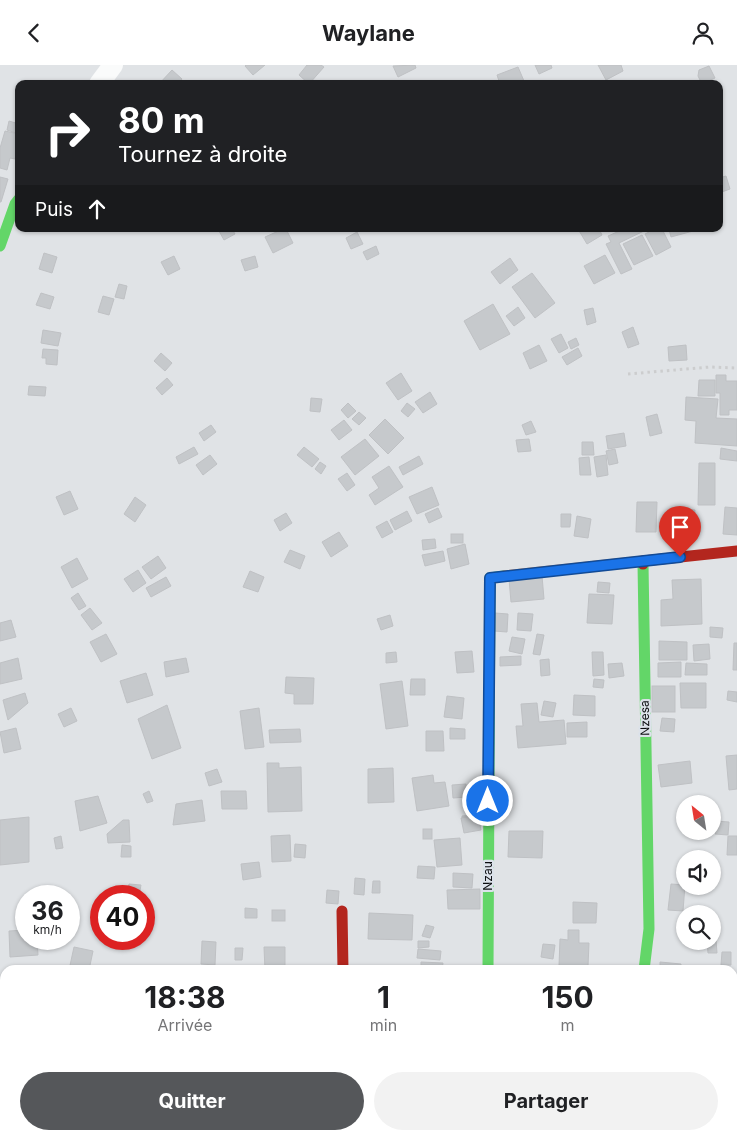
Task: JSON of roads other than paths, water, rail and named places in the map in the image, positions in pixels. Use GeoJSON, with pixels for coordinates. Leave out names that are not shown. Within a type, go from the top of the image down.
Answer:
{"type":"FeatureCollection","features":[{"type":"Feature","properties":{"kind":"street"},"geometry":{"type":"LineString","coordinates":[[102,80],[113,65]]}},
{"type":"Feature","properties":{"kind":"street"},"geometry":{"type":"LineString","coordinates":[[0,247],[15,207]]}},
{"type":"Feature","properties":{"kind":"street"},"geometry":{"type":"LineString","coordinates":[[643,561],[737,551]]}},
{"type":"Feature","properties":{"kind":"street","name":"Nzau"},"geometry":{"type":"LineString","coordinates":[[488,965],[490,578],[643,561]]}},
{"type":"Feature","properties":{"kind":"street","name":"Nzesa"},"geometry":{"type":"LineString","coordinates":[[643,561],[649,929],[645,965]]}},
{"type":"Feature","properties":{"kind":"street"},"geometry":{"type":"LineString","coordinates":[[342,911],[343,965]]}}]}
